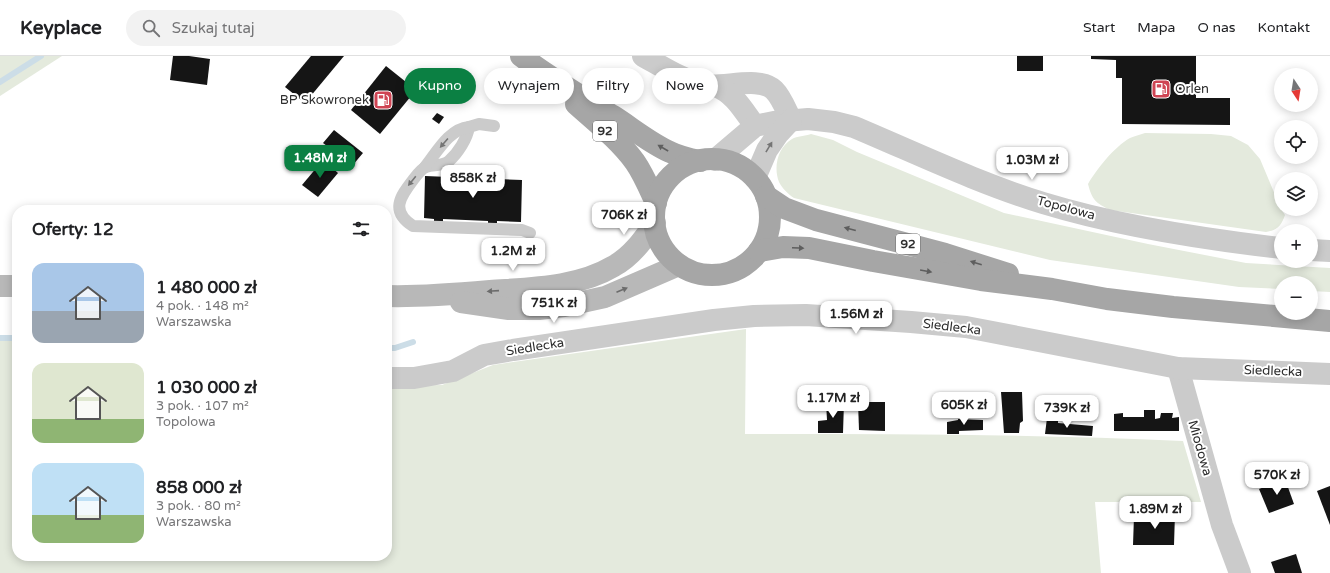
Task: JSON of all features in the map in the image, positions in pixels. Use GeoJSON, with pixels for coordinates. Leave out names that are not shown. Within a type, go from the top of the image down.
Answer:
{"type":"FeatureCollection","features":[{"type":"Feature","properties":{"kind":"main road","name":"92"},"geometry":{"type":"LineString","coordinates":[[521,56],[537,68]]}},
{"type":"Feature","properties":{"kind":"main road","name":"92"},"geometry":{"type":"LineString","coordinates":[[574,92],[659,146],[680,156],[737,165],[750,173],[761,187],[784,208],[816,220],[945,254],[1052,289]]}},
{"type":"Feature","properties":{"kind":"main road","name":"92"},"geometry":{"type":"LineString","coordinates":[[574,102],[616,141],[635,162],[642,173],[655,213],[656,231],[662,246],[672,259],[697,273],[717,275],[736,270],[753,258],[759,251],[767,236],[770,212],[761,187]]}},
{"type":"Feature","properties":{"kind":"main road"},"geometry":{"type":"LineString","coordinates":[[392,296],[418,296],[562,285],[595,275],[613,267],[627,258],[642,242],[655,213],[662,188],[672,176],[685,167],[707,160]]}},
{"type":"Feature","properties":{"kind":"main road","name":"92"},"geometry":{"type":"LineString","coordinates":[[759,251],[784,247],[809,248],[981,280],[1052,289],[1107,299],[1173,307],[1330,321]]}},
{"type":"Feature","properties":{"kind":"main road"},"geometry":{"type":"LineString","coordinates":[[418,296],[509,309],[539,309],[564,306],[605,297],[679,264]]}},
{"type":"Feature","properties":{"kind":"main road"},"geometry":{"type":"LineString","coordinates":[[0,286],[12,286]]}},
{"type":"Feature","properties":{"kind":"street"},"geometry":{"type":"LineString","coordinates":[[643,56],[664,68]]}},
{"type":"Feature","properties":{"kind":"street"},"geometry":{"type":"LineString","coordinates":[[718,86],[754,83],[765,84],[773,89],[779,96],[791,120],[778,134],[767,150],[761,187]]}},
{"type":"Feature","properties":{"kind":"street"},"geometry":{"type":"LineString","coordinates":[[707,160],[755,126],[732,95],[718,87]]}},
{"type":"Feature","properties":{"kind":"street","name":"Topolowa"},"geometry":{"type":"LineString","coordinates":[[755,126],[791,120],[808,119],[834,122],[854,127],[993,185],[1043,203],[1107,219],[1193,236],[1274,247]]}},
{"type":"Feature","properties":{"kind":"street"},"geometry":{"type":"LineString","coordinates":[[1318,250],[1330,251]]}},
{"type":"Feature","properties":{"kind":"street","name":"Siedlecka"},"geometry":{"type":"LineString","coordinates":[[392,378],[414,378],[453,371],[484,355],[536,347],[714,320],[754,316],[806,315],[966,327],[1178,368],[1330,374]]}},
{"type":"Feature","properties":{"kind":"street","name":"Miodowa"},"geometry":{"type":"LineString","coordinates":[[1178,368],[1222,525],[1240,573]]}},
{"type":"Feature","properties":{"kind":"lane"},"geometry":{"type":"LineString","coordinates":[[494,126],[479,124],[469,127],[465,140],[451,159],[445,164],[425,167],[407,187],[400,199],[400,212],[407,222],[413,226],[522,230],[530,233]]}},
{"type":"Feature","properties":{"kind":"shaded area"},"geometry":{"type":"Polygon","coordinates":[[[0,56],[62,56],[0,96],[0,56]]]}},
{"type":"Feature","properties":{"kind":"shaded area"},"geometry":{"type":"Polygon","coordinates":[[[1145,133],[1211,134],[1231,136],[1248,145],[1260,159],[1274,192],[1274,216],[1285,216],[1282,222],[1281,224],[1274,224],[1274,230],[1266,232],[1110,210],[1095,200],[1091,194],[1088,184],[1101,165],[1118,147],[1130,138],[1145,133]]]}},
{"type":"Feature","properties":{"kind":"shaded area"},"geometry":{"type":"Polygon","coordinates":[[[811,134],[833,140],[857,152],[1004,213],[1148,244],[1246,263],[1274,265],[1274,268],[1330,268],[1330,292],[1318,291],[1318,276],[1274,276],[1274,289],[1239,287],[1050,260],[794,198],[785,191],[779,182],[777,176],[777,164],[783,147],[796,137],[811,134]]]}},
{"type":"Feature","properties":{"kind":"shaded area"},"geometry":{"type":"Polygon","coordinates":[[[746,329],[745,434],[909,434],[1183,441],[1201,502],[1095,502],[1101,573],[0,573],[0,338],[12,338],[12,561],[392,561],[392,386],[442,385],[493,365],[746,329]]]}},
{"type":"Feature","properties":{"kind":"building"},"geometry":{"type":"Polygon","coordinates":[[[173,56],[189,56],[210,59],[207,85],[170,80],[173,56]]]}},
{"type":"Feature","properties":{"kind":"building"},"geometry":{"type":"Polygon","coordinates":[[[311,56],[344,56],[305,103],[285,87],[311,56]]]}},
{"type":"Feature","properties":{"kind":"building"},"geometry":{"type":"Polygon","coordinates":[[[1017,56],[1043,56],[1043,71],[1017,71],[1017,56]]]}},
{"type":"Feature","properties":{"kind":"building"},"geometry":{"type":"Polygon","coordinates":[[[1091,56],[1196,56],[1196,98],[1230,98],[1230,125],[1122,124],[1122,78],[1116,78],[1116,60],[1091,59],[1091,56]]]}},
{"type":"Feature","properties":{"kind":"building","name":"BP Skowronek"},"geometry":{"type":"Polygon","coordinates":[[[386,66],[404,80],[405,104],[380,134],[351,110],[386,66]]]}},
{"type":"Feature","properties":{"kind":"building"},"geometry":{"type":"Polygon","coordinates":[[[437,113],[444,117],[439,124],[432,119],[437,113]]]}},
{"type":"Feature","properties":{"kind":"building"},"geometry":{"type":"Polygon","coordinates":[[[334,130],[363,153],[352,166],[348,163],[344,168],[323,151],[327,146],[323,143],[334,130]]]}},
{"type":"Feature","properties":{"kind":"building"},"geometry":{"type":"Polygon","coordinates":[[[323,160],[338,173],[318,197],[302,185],[323,160]]]}},
{"type":"Feature","properties":{"kind":"building"},"geometry":{"type":"Polygon","coordinates":[[[425,176],[522,180],[521,222],[497,221],[497,224],[488,224],[488,221],[443,219],[443,222],[424,218],[425,176]]]}},
{"type":"Feature","properties":{"kind":"building"},"geometry":{"type":"Polygon","coordinates":[[[1001,392],[1022,392],[1023,421],[1020,423],[1019,433],[1004,433],[1001,392]]]}},
{"type":"Feature","properties":{"kind":"building"},"geometry":{"type":"Polygon","coordinates":[[[826,402],[844,402],[843,433],[818,433],[818,421],[827,420],[826,402]]]}},
{"type":"Feature","properties":{"kind":"building"},"geometry":{"type":"Polygon","coordinates":[[[858,402],[885,402],[885,431],[859,430],[858,402]]]}},
{"type":"Feature","properties":{"kind":"building"},"geometry":{"type":"Polygon","coordinates":[[[1144,410],[1155,410],[1155,419],[1160,418],[1161,413],[1173,413],[1172,418],[1179,417],[1179,431],[1114,431],[1114,414],[1123,413],[1123,417],[1144,417],[1144,410]]]}},
{"type":"Feature","properties":{"kind":"building"},"geometry":{"type":"Polygon","coordinates":[[[1047,418],[1058,418],[1058,423],[1093,426],[1092,436],[1045,434],[1047,418]]]}},
{"type":"Feature","properties":{"kind":"building"},"geometry":{"type":"Polygon","coordinates":[[[958,419],[983,420],[983,430],[959,431],[959,434],[947,434],[947,422],[958,419]]]}},
{"type":"Feature","properties":{"kind":"building"},"geometry":{"type":"Polygon","coordinates":[[[1285,479],[1294,504],[1269,513],[1259,489],[1285,479]]]}},
{"type":"Feature","properties":{"kind":"building"},"geometry":{"type":"Polygon","coordinates":[[[1330,486],[1330,525],[1317,491],[1330,486]]]}},
{"type":"Feature","properties":{"kind":"building"},"geometry":{"type":"Polygon","coordinates":[[[1155,513],[1175,513],[1174,545],[1133,545],[1134,516],[1154,516],[1155,513]]]}},
{"type":"Feature","properties":{"kind":"building"},"geometry":{"type":"Polygon","coordinates":[[[1296,554],[1302,573],[1275,573],[1271,562],[1296,554]]]}},
{"type":"Feature","properties":{"kind":"waterway"},"geometry":{"type":"LineString","coordinates":[[0,82],[41,56]]}},
{"type":"Feature","properties":{"kind":"waterway"},"geometry":{"type":"LineString","coordinates":[[0,338],[12,338]]}},
{"type":"Feature","properties":{"kind":"waterway"},"geometry":{"type":"LineString","coordinates":[[392,348],[413,342]]}},
{"type":"Feature","properties":{"kind":"place","name":"Orlen"},"geometry":{"type":"Point","coordinates":[1161,89]}},
{"type":"Feature","properties":{"kind":"place","name":"BP Skowronek"},"geometry":{"type":"Point","coordinates":[383,100]}}]}
